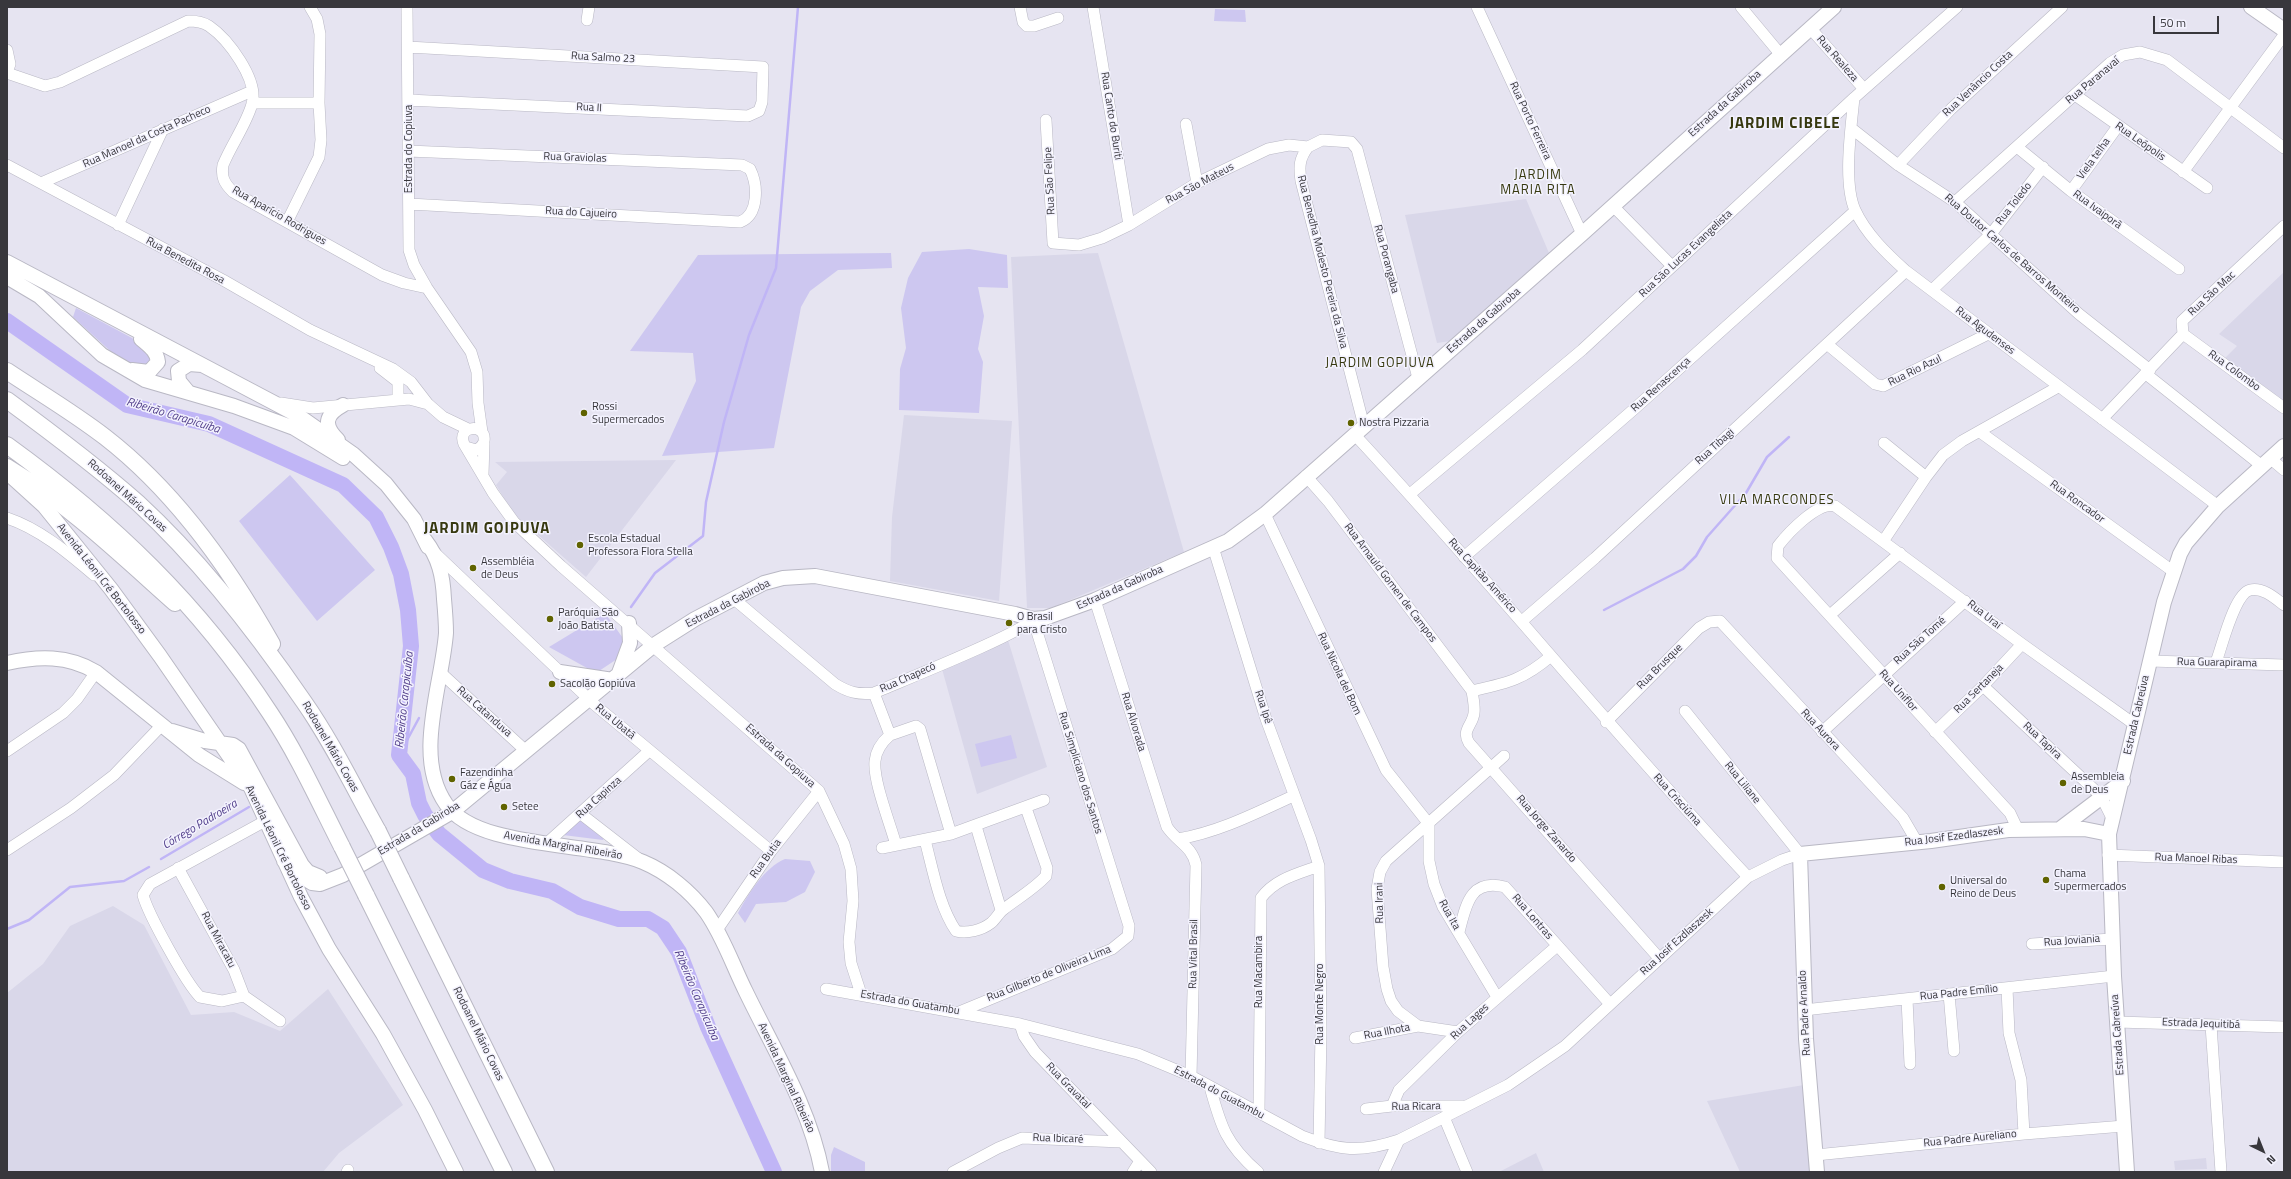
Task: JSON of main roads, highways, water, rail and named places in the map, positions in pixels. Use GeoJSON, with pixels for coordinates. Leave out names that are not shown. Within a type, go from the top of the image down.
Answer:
{"type":"FeatureCollection","features":[{"type":"Feature","properties":{"kind":"highway"},"geometry":{"type":"LineString","coordinates":[[7,371],[106,437],[140,468],[197,527],[254,612],[305,703]]}},
{"type":"Feature","properties":{"kind":"highway","name":"Rodoanel Mário Covas"},"geometry":{"type":"LineString","coordinates":[[7,400],[82,455],[138,504],[170,536],[228,600],[305,703],[378,831],[546,1172]]}},
{"type":"Feature","properties":{"kind":"highway"},"geometry":{"type":"LineString","coordinates":[[7,445],[60,483],[114,530],[165,579],[217,641],[271,714],[342,847],[504,1172]]}},
{"type":"Feature","properties":{"kind":"highway"},"geometry":{"type":"LineString","coordinates":[[7,466],[46,493],[89,527],[217,641]]}},
{"type":"Feature","properties":{"kind":"main road","name":"Estrada da Gabiroba"},"geometry":{"type":"LineString","coordinates":[[284,861],[296,873],[312,883],[320,884],[343,875],[437,821],[452,812],[589,700],[654,644],[764,583],[783,578],[815,576],[1015,614],[1033,619],[1058,614],[1095,600],[1228,541],[1265,514],[1306,476],[1582,234],[1834,7]]}},
{"type":"Feature","properties":{"kind":"main road"},"geometry":{"type":"LineString","coordinates":[[2251,7],[2284,30]]}},
{"type":"Feature","properties":{"kind":"main road"},"geometry":{"type":"LineString","coordinates":[[7,262],[126,327],[207,366],[263,398],[299,416],[353,454]]}},
{"type":"Feature","properties":{"kind":"main road"},"geometry":{"type":"LineString","coordinates":[[7,277],[40,296],[102,355],[118,365],[145,380],[190,393],[294,428],[366,473],[405,509]]}},
{"type":"Feature","properties":{"kind":"main road"},"geometry":{"type":"LineString","coordinates":[[118,365],[146,373],[155,368],[158,362],[157,355],[154,350],[126,327]]}},
{"type":"Feature","properties":{"kind":"main road"},"geometry":{"type":"LineString","coordinates":[[190,393],[177,377],[180,368],[189,364],[207,366]]}},
{"type":"Feature","properties":{"kind":"main road"},"geometry":{"type":"LineString","coordinates":[[190,393],[208,393],[245,402],[275,414],[299,416]]}},
{"type":"Feature","properties":{"kind":"main road"},"geometry":{"type":"LineString","coordinates":[[342,405],[331,412],[327,422],[333,434],[386,484],[414,519],[425,540],[443,584]]}},
{"type":"Feature","properties":{"kind":"main road","name":"Estrada Cabreúva"},"geometry":{"type":"LineString","coordinates":[[2127,1172],[2114,976],[2108,834],[2123,782],[2134,724],[2150,661],[2174,572],[2186,543],[2218,506],[2284,446]]}},
{"type":"Feature","properties":{"kind":"main road","name":"Avenida Léonil Cré Bortolosso"},"geometry":{"type":"LineString","coordinates":[[7,473],[44,506],[111,589],[251,788],[267,820],[284,861],[326,943],[383,1034],[425,1110],[456,1172]]}},
{"type":"Feature","properties":{"kind":"main road"},"geometry":{"type":"LineString","coordinates":[[425,540],[434,551],[442,572],[443,584]]}},
{"type":"Feature","properties":{"kind":"main road","name":"Avenida Marginal Ribeirão"},"geometry":{"type":"LineString","coordinates":[[443,584],[446,632],[430,758],[435,783],[452,812],[475,826],[490,831],[547,843],[594,850],[643,862],[684,888],[698,903],[717,930],[802,1106],[816,1143],[822,1172]]}},
{"type":"Feature","properties":{"kind":"main road"},"geometry":{"type":"LineString","coordinates":[[560,672],[615,678],[630,642],[629,623]]}},
{"type":"Feature","properties":{"kind":"main road"},"geometry":{"type":"LineString","coordinates":[[7,663],[22,660],[64,659],[79,662],[96,672],[198,755],[251,788]]}},
{"type":"Feature","properties":{"kind":"main road"},"geometry":{"type":"LineString","coordinates":[[162,727],[221,744],[233,745],[244,755],[302,865],[308,872],[321,877],[343,875]]}},
{"type":"Feature","properties":{"kind":"main road"},"geometry":{"type":"LineString","coordinates":[[217,766],[212,754],[221,744]]}},
{"type":"Feature","properties":{"kind":"main road"},"geometry":{"type":"LineString","coordinates":[[2060,828],[2101,796],[2123,782]]}},
{"type":"Feature","properties":{"kind":"main road","name":"Rua Josif Ezedlaszesk"},"geometry":{"type":"LineString","coordinates":[[1800,854],[2018,830],[2060,828],[2084,829],[2108,834]]}},
{"type":"Feature","properties":{"kind":"main road","name":"Rua Padre Arnaldo"},"geometry":{"type":"LineString","coordinates":[[1800,854],[1804,1010],[1817,1172]]}},
{"type":"Feature","properties":{"kind":"waterway"},"geometry":{"type":"LineString","coordinates":[[631,607],[655,573],[703,536],[706,502],[724,422],[749,335],[776,268],[798,7]]}},
{"type":"Feature","properties":{"kind":"waterway","name":"Ribeirão Carapicuíba"},"geometry":{"type":"LineString","coordinates":[[7,321],[127,405],[209,424],[343,485],[376,517],[391,547],[401,574],[408,610],[411,646],[399,755],[413,774],[419,803],[425,815],[439,834],[483,870],[510,881],[552,891],[580,907],[619,919],[648,919],[663,928],[679,952],[708,1027],[774,1172]]}},
{"type":"Feature","properties":{"kind":"waterway"},"geometry":{"type":"LineString","coordinates":[[1604,610],[1683,569],[1696,556],[1707,537],[1746,493],[1767,457],[1789,437]]}},
{"type":"Feature","properties":{"kind":"waterway"},"geometry":{"type":"LineString","coordinates":[[399,755],[419,718]]}},
{"type":"Feature","properties":{"kind":"waterway","name":"Córrego Padroeira"},"geometry":{"type":"LineString","coordinates":[[161,859],[249,807]]}},
{"type":"Feature","properties":{"kind":"waterway","name":"Córrego Padroeira"},"geometry":{"type":"LineString","coordinates":[[7,929],[29,920],[70,887],[124,881],[149,867]]}},
{"type":"Feature","properties":{"kind":"place","name":"Rossi Supermercados"},"geometry":{"type":"Point","coordinates":[584,413]}},
{"type":"Feature","properties":{"kind":"place","name":"Nostra Pizzaria"},"geometry":{"type":"Point","coordinates":[1351,423]}},
{"type":"Feature","properties":{"kind":"place","name":"Escola Estadual Professora Flora Stella"},"geometry":{"type":"Point","coordinates":[580,545]}},
{"type":"Feature","properties":{"kind":"place","name":"Assembléia de Deus"},"geometry":{"type":"Point","coordinates":[473,568]}},
{"type":"Feature","properties":{"kind":"place","name":"Paróquia São João Batista"},"geometry":{"type":"Point","coordinates":[550,619]}},
{"type":"Feature","properties":{"kind":"place","name":"O Brasil para Cristo"},"geometry":{"type":"Point","coordinates":[1009,623]}},
{"type":"Feature","properties":{"kind":"place","name":"Sacolão Gopiúva"},"geometry":{"type":"Point","coordinates":[552,684]}},
{"type":"Feature","properties":{"kind":"place","name":"Fazendinha Gáz e Água"},"geometry":{"type":"Point","coordinates":[452,779]}},
{"type":"Feature","properties":{"kind":"place","name":"Assembleia de Deus"},"geometry":{"type":"Point","coordinates":[2063,783]}},
{"type":"Feature","properties":{"kind":"place","name":"Setee"},"geometry":{"type":"Point","coordinates":[504,807]}},
{"type":"Feature","properties":{"kind":"place","name":"Chama Supermercados"},"geometry":{"type":"Point","coordinates":[2046,880]}},
{"type":"Feature","properties":{"kind":"place","name":"Universal do Reino de Deus"},"geometry":{"type":"Point","coordinates":[1942,887]}},
{"type":"Feature","properties":{"kind":"district","name":"JARDIM CIBELE"},"geometry":{"type":"Point","coordinates":[1785,124]}},
{"type":"Feature","properties":{"kind":"district","name":"JARDIM MARIA RITA"},"geometry":{"type":"Point","coordinates":[1538,184]}},
{"type":"Feature","properties":{"kind":"district","name":"JARDIM GOPIUVA"},"geometry":{"type":"Point","coordinates":[1380,364]}},
{"type":"Feature","properties":{"kind":"district","name":"VILA MARCONDES"},"geometry":{"type":"Point","coordinates":[1777,501]}},
{"type":"Feature","properties":{"kind":"district","name":"JARDIM GOIPUVA"},"geometry":{"type":"Point","coordinates":[487,529]}}]}
